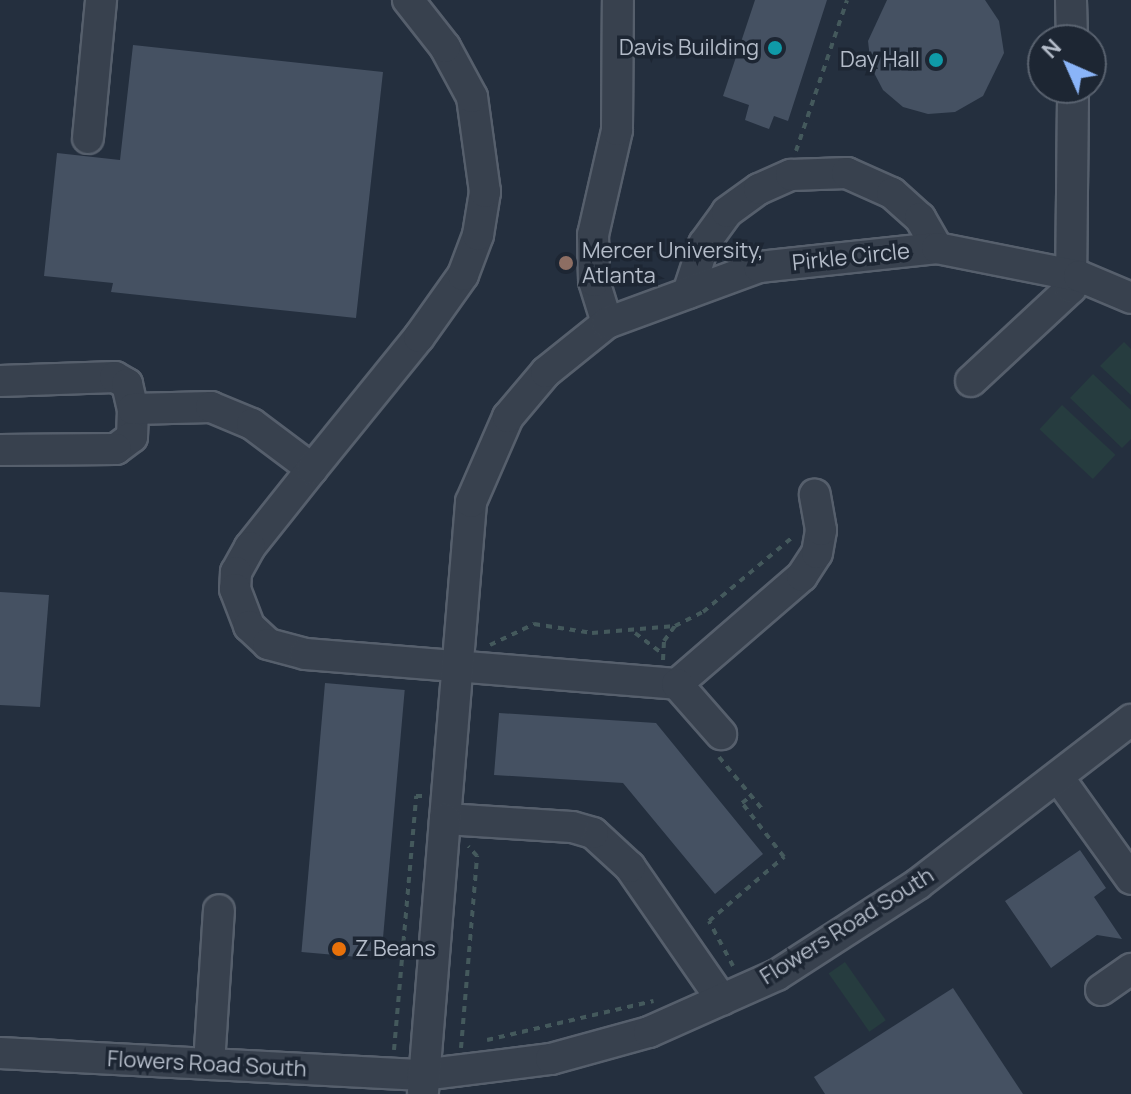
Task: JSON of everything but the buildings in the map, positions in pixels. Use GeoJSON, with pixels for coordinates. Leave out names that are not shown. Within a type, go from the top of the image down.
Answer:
{"type":"FeatureCollection","features":[{"type":"Feature","properties":{"kind":"street"},"geometry":{"type":"LineString","coordinates":[[88,138],[101,0]]}},
{"type":"Feature","properties":{"kind":"street"},"geometry":{"type":"LineString","coordinates":[[607,323],[594,281],[593,235],[617,130],[618,0]]}},
{"type":"Feature","properties":{"kind":"street"},"geometry":{"type":"LineString","coordinates":[[1071,0],[1072,24]]}},
{"type":"Feature","properties":{"kind":"street"},"geometry":{"type":"LineString","coordinates":[[414,2],[472,97],[485,192],[478,235],[463,275],[446,300],[312,469],[236,572],[235,589],[249,626],[268,644],[285,651],[456,670],[671,677],[802,576],[817,553],[821,530],[815,495]]}},
{"type":"Feature","properties":{"kind":"street"},"geometry":{"type":"LineString","coordinates":[[971,381],[1065,297],[1074,275],[1073,104]]}},
{"type":"Feature","properties":{"kind":"street"},"geometry":{"type":"LineString","coordinates":[[688,293],[704,244],[727,212],[759,189],[791,175],[847,173],[892,193],[920,218],[937,248]]}},
{"type":"Feature","properties":{"kind":"street","name":"Pirkle Circle"},"geometry":{"type":"LineString","coordinates":[[423,1084],[471,502],[508,417],[546,372],[607,323],[759,267],[937,248],[1074,275],[1131,298]]}},
{"type":"Feature","properties":{"kind":"street"},"geometry":{"type":"LineString","coordinates":[[0,381],[115,377],[127,384],[133,409],[132,437],[116,449],[0,450]]}},
{"type":"Feature","properties":{"kind":"street"},"geometry":{"type":"LineString","coordinates":[[133,409],[211,407],[252,424],[312,469]]}},
{"type":"Feature","properties":{"kind":"street"},"geometry":{"type":"LineString","coordinates":[[671,677],[716,741]]}},
{"type":"Feature","properties":{"kind":"street","name":"Flowers Road South"},"geometry":{"type":"LineString","coordinates":[[0,1053],[209,1064],[423,1084],[551,1059],[649,1032],[777,975],[918,884],[1131,720]]}},
{"type":"Feature","properties":{"kind":"street"},"geometry":{"type":"LineString","coordinates":[[1058,777],[1131,879]]}},
{"type":"Feature","properties":{"kind":"street"},"geometry":{"type":"LineString","coordinates":[[445,819],[572,827],[593,833],[630,867],[722,1000]]}},
{"type":"Feature","properties":{"kind":"street"},"geometry":{"type":"LineString","coordinates":[[209,1064],[219,910]]}},
{"type":"Feature","properties":{"kind":"street"},"geometry":{"type":"LineString","coordinates":[[1101,990],[1131,969]]}},
{"type":"Feature","properties":{"kind":"path"},"geometry":{"type":"LineString","coordinates":[[487,655],[493,640],[534,624],[633,633],[675,626],[703,612],[760,569],[795,534]]}},
{"type":"Feature","properties":{"kind":"path"},"geometry":{"type":"LineString","coordinates":[[662,653],[675,626]]}},
{"type":"Feature","properties":{"kind":"path"},"geometry":{"type":"LineString","coordinates":[[633,633],[662,653],[671,677]]}},
{"type":"Feature","properties":{"kind":"path"},"geometry":{"type":"LineString","coordinates":[[716,741],[762,809]]}},
{"type":"Feature","properties":{"kind":"path"},"geometry":{"type":"LineString","coordinates":[[393,1056],[416,796],[423,797],[425,783]]}},
{"type":"Feature","properties":{"kind":"path"},"geometry":{"type":"LineString","coordinates":[[733,966],[709,921],[784,857],[742,803],[751,796]]}},
{"type":"Feature","properties":{"kind":"path"},"geometry":{"type":"LineString","coordinates":[[449,1043],[462,1047],[477,856],[466,844]]}},
{"type":"Feature","properties":{"kind":"path"},"geometry":{"type":"LineString","coordinates":[[479,1042],[658,1000]]}},
{"type":"Feature","properties":{"kind":"green space"},"geometry":{"type":"Polygon","coordinates":[[[1124,342],[1131,349],[1131,395],[1100,366],[1124,342]]]}},
{"type":"Feature","properties":{"kind":"green space"},"geometry":{"type":"Polygon","coordinates":[[[1093,374],[1131,410],[1131,439],[1122,448],[1070,398],[1093,374]]]}},
{"type":"Feature","properties":{"kind":"green space"},"geometry":{"type":"Polygon","coordinates":[[[1062,405],[1115,455],[1093,479],[1039,429],[1062,405]]]}},
{"type":"Feature","properties":{"kind":"green space"},"geometry":{"type":"Polygon","coordinates":[[[845,962],[886,1020],[869,1032],[829,973],[845,962]]]}},
{"type":"Feature","properties":{"kind":"place","name":"Davis Building"},"geometry":{"type":"Point","coordinates":[775,48]}},
{"type":"Feature","properties":{"kind":"place","name":"Day Hall"},"geometry":{"type":"Point","coordinates":[936,60]}},
{"type":"Feature","properties":{"kind":"place","name":"Mercer University, Atlanta"},"geometry":{"type":"Point","coordinates":[566,263]}},
{"type":"Feature","properties":{"kind":"place","name":"Z Beans"},"geometry":{"type":"Point","coordinates":[339,949]}}]}
